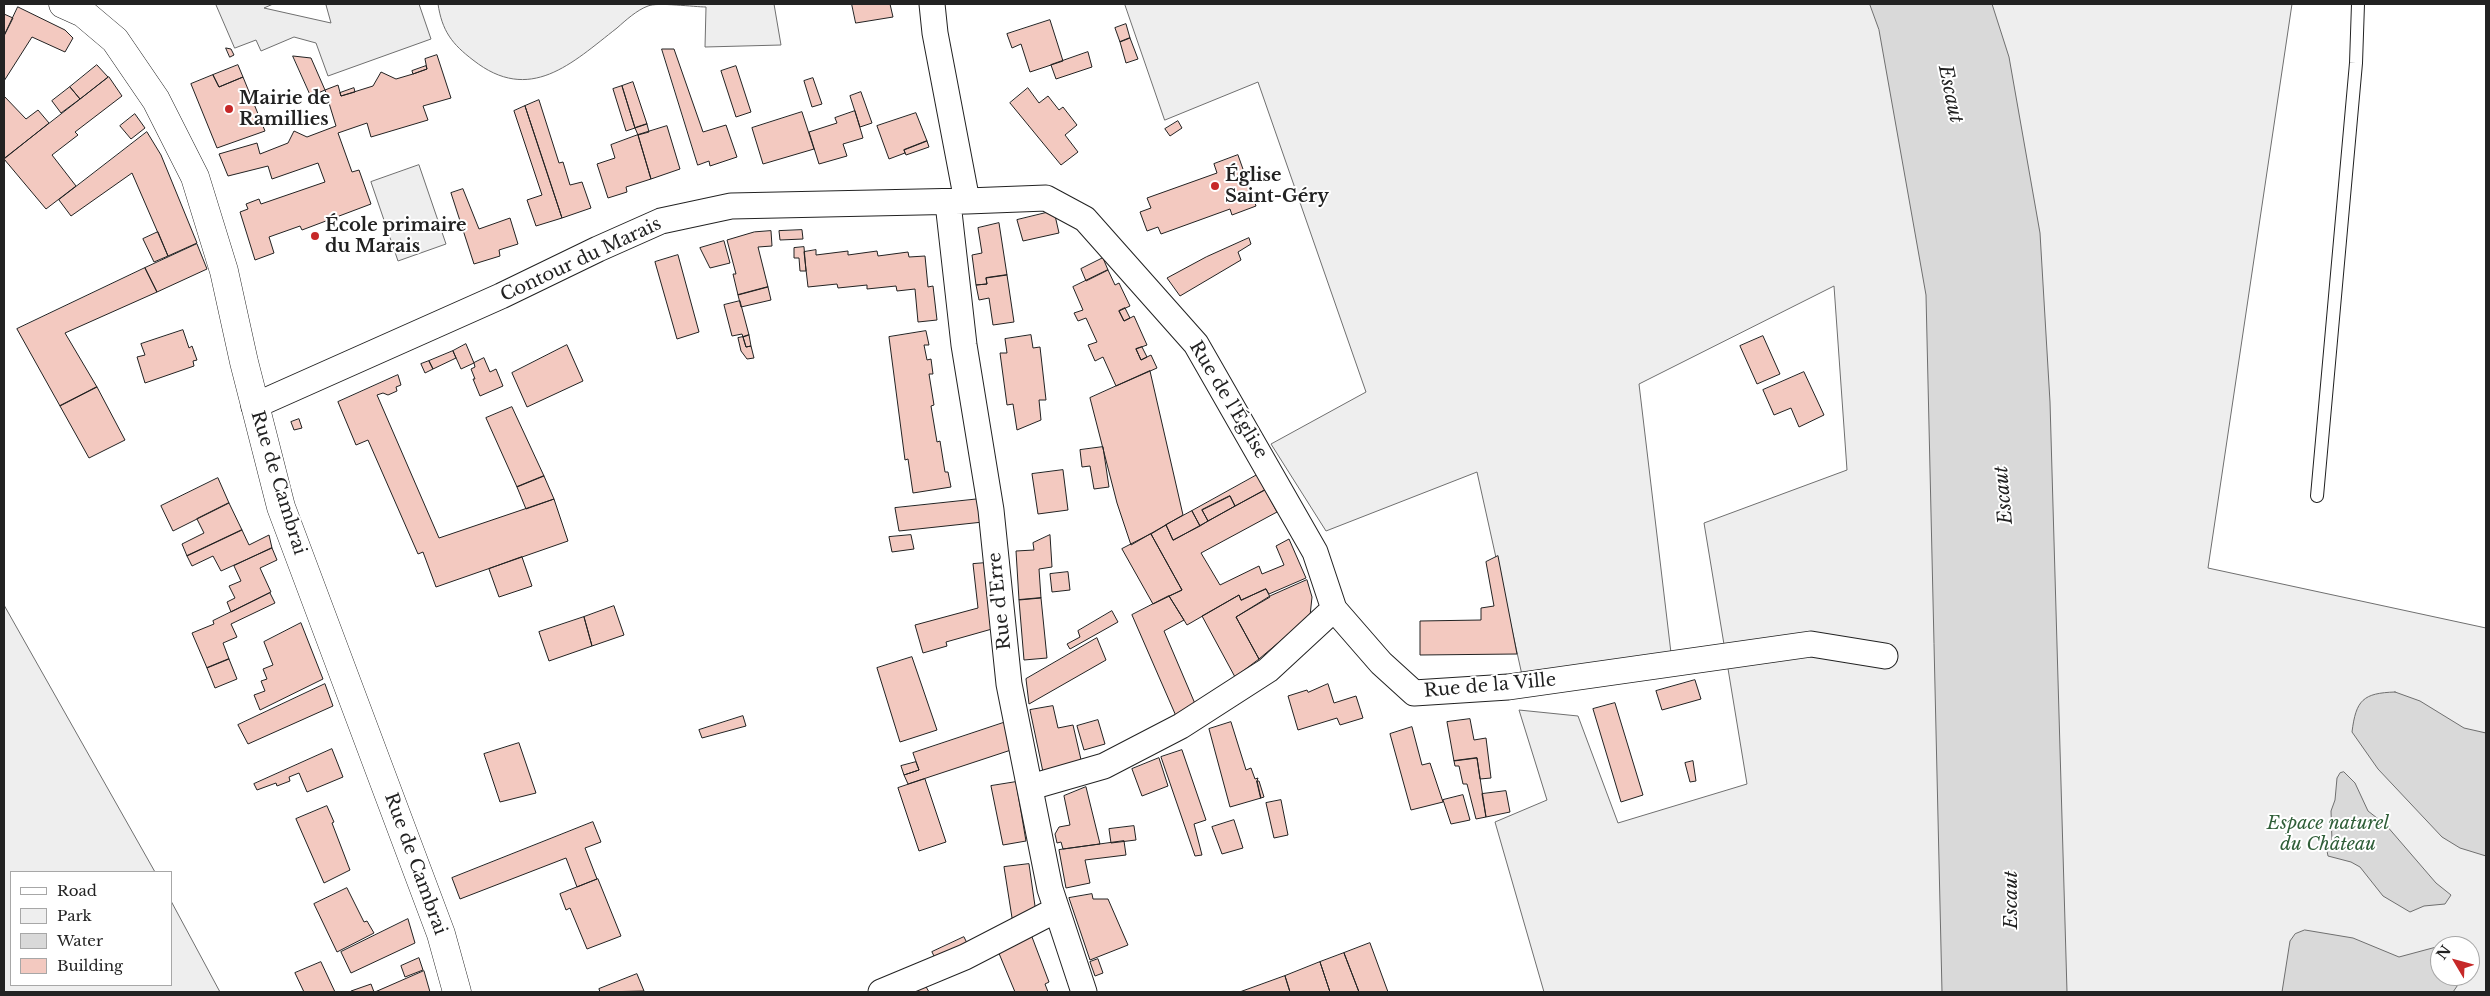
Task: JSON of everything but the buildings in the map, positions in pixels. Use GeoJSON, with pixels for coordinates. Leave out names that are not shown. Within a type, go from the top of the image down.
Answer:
{"type":"FeatureCollection","features":[{"type":"Feature","properties":{"kind":"street"},"geometry":{"type":"LineString","coordinates":[[932,4],[958,202]]}},
{"type":"Feature","properties":{"kind":"street","name":"Rue de Cambrai"},"geometry":{"type":"LineString","coordinates":[[79,7],[115,40],[146,85],[156,100],[195,177],[224,271],[254,406],[281,507],[441,934],[457,992]]}},
{"type":"Feature","properties":{"kind":"street","name":"Rue de l'Église"},"geometry":{"type":"LineString","coordinates":[[958,202],[1046,198],[1085,218],[1196,344],[1316,552],[1334,609]]}},
{"type":"Feature","properties":{"kind":"street","name":"Contour du Marais"},"geometry":{"type":"LineString","coordinates":[[254,406],[501,296],[661,221],[731,206],[958,202]]}},
{"type":"Feature","properties":{"kind":"street","name":"Rue d'Erre"},"geometry":{"type":"LineString","coordinates":[[958,202],[964,345],[991,510],[1009,684],[1031,787],[1047,877],[1056,910],[1084,992]]}},
{"type":"Feature","properties":{"kind":"street"},"geometry":{"type":"LineString","coordinates":[[1031,787],[1104,766],[1181,726],[1268,670],[1334,609]]}},
{"type":"Feature","properties":{"kind":"street","name":"Rue de la Ville"},"geometry":{"type":"LineString","coordinates":[[1334,609],[1381,663],[1414,692],[1508,687],[1812,644],[1885,656]]}},
{"type":"Feature","properties":{"kind":"street"},"geometry":{"type":"LineString","coordinates":[[882,992],[965,957],[1056,910]]}},
{"type":"Feature","properties":{"kind":"lane"},"geometry":{"type":"LineString","coordinates":[[2317,496],[2356,63],[2358,4]]}},
{"type":"Feature","properties":{"kind":"green space"},"geometry":{"type":"Polygon","coordinates":[[[438,4],[774,4],[781,45],[705,47],[706,7],[653,5],[636,13],[584,54],[550,74],[532,79],[513,79],[494,73],[473,60],[459,48],[445,29],[438,4]]]}},
{"type":"Feature","properties":{"kind":"green space","name":"Espace naturel du Château"},"geometry":{"type":"Polygon","coordinates":[[[1125,4],[2292,4],[2208,568],[2486,628],[2486,992],[1544,992],[1495,822],[1547,800],[1519,710],[1578,716],[1618,823],[1747,784],[1704,523],[1847,470],[1834,286],[1639,384],[1671,653],[1522,675],[1477,472],[1326,531],[1271,444],[1366,392],[1258,82],[1165,120],[1125,4]]]}},
{"type":"Feature","properties":{"kind":"green space"},"geometry":{"type":"Polygon","coordinates":[[[419,165],[446,244],[398,261],[371,182],[419,165]]]}},
{"type":"Feature","properties":{"kind":"green space"},"geometry":{"type":"Polygon","coordinates":[[[4,605],[154,871],[10,871],[10,986],[172,986],[172,903],[220,992],[4,992],[4,605]]]}},
{"type":"Feature","properties":{"kind":"shaded area"},"geometry":{"type":"Polygon","coordinates":[[[216,4],[273,4],[264,8],[331,23],[326,5],[329,4],[419,4],[431,39],[328,76],[316,43],[294,37],[261,51],[256,40],[235,48],[216,4]]]}},
{"type":"Feature","properties":{"kind":"water","name":"Escaut"},"geometry":{"type":"Polygon","coordinates":[[[1870,4],[1992,4],[2009,57],[2040,233],[2050,402],[2067,992],[1942,992],[1926,295],[1879,30],[1870,4]]]}},
{"type":"Feature","properties":{"kind":"water"},"geometry":{"type":"Polygon","coordinates":[[[2395,692],[2420,701],[2464,728],[2486,733],[2486,856],[2460,848],[2442,837],[2378,769],[2352,732],[2356,712],[2363,700],[2375,694],[2395,692]]]}},
{"type":"Feature","properties":{"kind":"water"},"geometry":{"type":"Polygon","coordinates":[[[2344,772],[2355,783],[2368,811],[2386,825],[2436,883],[2451,895],[2445,904],[2424,906],[2410,912],[2383,896],[2360,867],[2351,862],[2328,856],[2327,851],[2332,842],[2331,811],[2335,800],[2337,778],[2340,773],[2344,772]]]}},
{"type":"Feature","properties":{"kind":"water"},"geometry":{"type":"Polygon","coordinates":[[[2305,930],[2353,938],[2399,957],[2430,949],[2430,986],[2457,986],[2453,992],[2282,992],[2290,941],[2295,934],[2305,930]]]}},
{"type":"Feature","properties":{"kind":"place","name":"Mairie de Ramillies"},"geometry":{"type":"Point","coordinates":[229,109]}},
{"type":"Feature","properties":{"kind":"place","name":"Église Saint-Géry"},"geometry":{"type":"Point","coordinates":[1215,186]}},
{"type":"Feature","properties":{"kind":"place","name":"École primaire du Marais"},"geometry":{"type":"Point","coordinates":[315,236]}}]}
